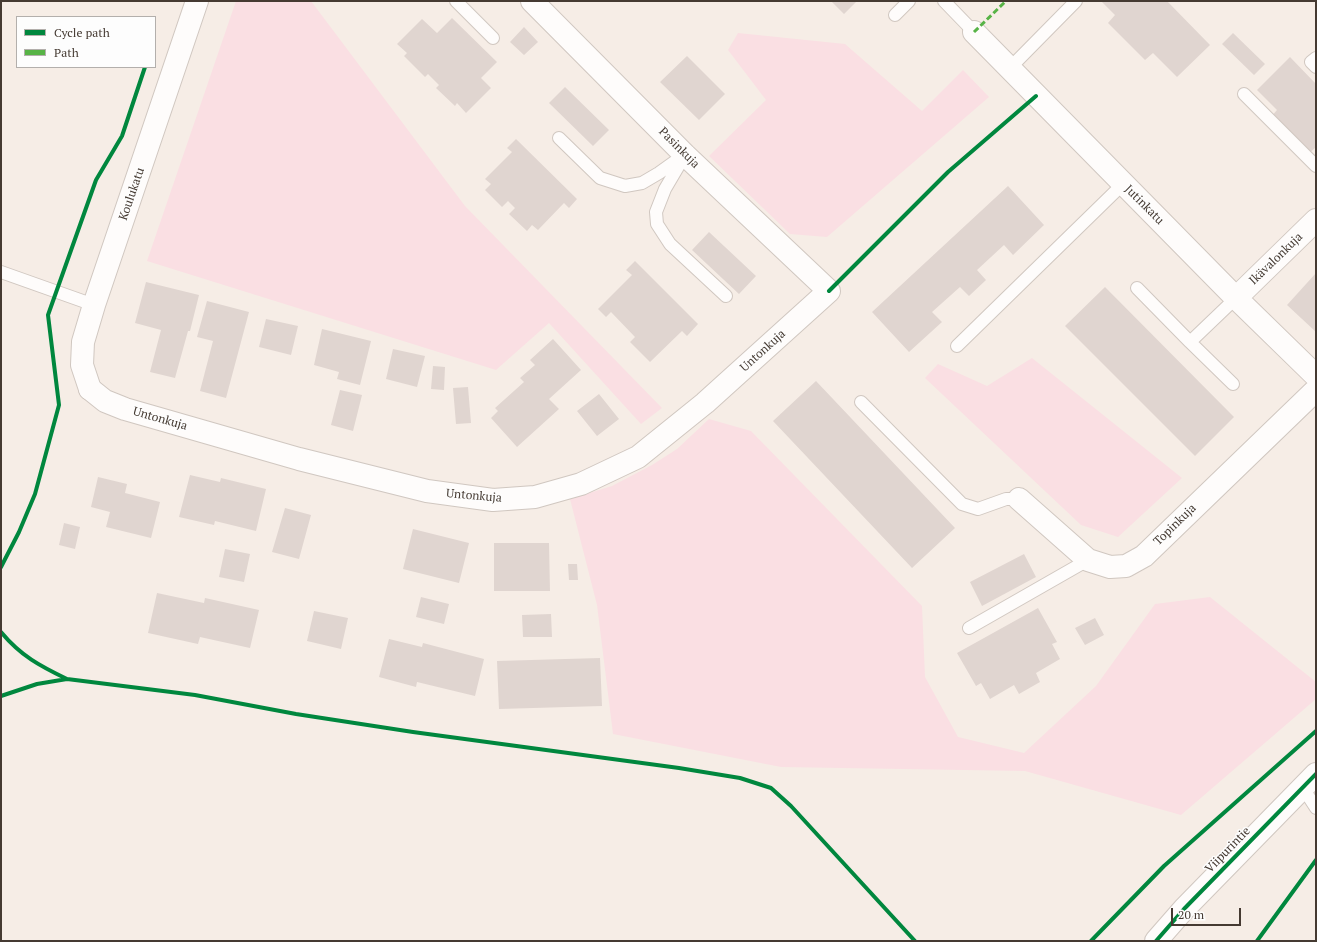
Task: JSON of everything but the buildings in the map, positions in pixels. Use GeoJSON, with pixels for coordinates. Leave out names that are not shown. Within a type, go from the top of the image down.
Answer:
{"type":"FeatureCollection","features":[{"type":"Feature","properties":{"kind":"street","name":"Koulukatu"},"geometry":{"type":"LineString","coordinates":[[90,389],[82,365],[83,342],[94,305],[197,1]]}},
{"type":"Feature","properties":{"kind":"street","name":"Pasinkuja"},"geometry":{"type":"LineString","coordinates":[[532,1],[685,155],[829,291]]}},
{"type":"Feature","properties":{"kind":"street","name":"Jutinkatu"},"geometry":{"type":"LineString","coordinates":[[974,32],[1236,298],[1316,376]]}},
{"type":"Feature","properties":{"kind":"street","name":"Ikävalonkuja"},"geometry":{"type":"LineString","coordinates":[[1236,298],[1316,220]]}},
{"type":"Feature","properties":{"kind":"street","name":"Untonkuja"},"geometry":{"type":"LineString","coordinates":[[90,389],[104,401],[125,409],[299,460],[427,492],[493,500],[535,497],[581,484],[638,457],[705,402],[829,291]]}},
{"type":"Feature","properties":{"kind":"street","name":"Topinkuja"},"geometry":{"type":"LineString","coordinates":[[1019,499],[1088,560],[1110,567],[1126,566],[1144,556],[1316,390]]}},
{"type":"Feature","properties":{"kind":"street","name":"Viipurintie"},"geometry":{"type":"LineString","coordinates":[[1156,941],[1309,781]]}},
{"type":"Feature","properties":{"kind":"lane"},"geometry":{"type":"LineString","coordinates":[[456,1],[493,38]]}},
{"type":"Feature","properties":{"kind":"lane"},"geometry":{"type":"LineString","coordinates":[[895,15],[909,1]]}},
{"type":"Feature","properties":{"kind":"lane"},"geometry":{"type":"LineString","coordinates":[[944,1],[974,32]]}},
{"type":"Feature","properties":{"kind":"lane"},"geometry":{"type":"LineString","coordinates":[[1009,69],[1076,1]]}},
{"type":"Feature","properties":{"kind":"lane"},"geometry":{"type":"LineString","coordinates":[[1316,58],[1311,62],[1316,67]]}},
{"type":"Feature","properties":{"kind":"lane"},"geometry":{"type":"LineString","coordinates":[[1244,94],[1316,166]]}},
{"type":"Feature","properties":{"kind":"lane"},"geometry":{"type":"LineString","coordinates":[[559,138],[600,178],[625,186],[642,183],[685,155]]}},
{"type":"Feature","properties":{"kind":"lane"},"geometry":{"type":"LineString","coordinates":[[685,155],[665,189],[656,212],[657,224],[670,244],[726,296]]}},
{"type":"Feature","properties":{"kind":"lane"},"geometry":{"type":"LineString","coordinates":[[957,346],[1123,184]]}},
{"type":"Feature","properties":{"kind":"lane"},"geometry":{"type":"LineString","coordinates":[[1,272],[94,305]]}},
{"type":"Feature","properties":{"kind":"lane"},"geometry":{"type":"LineString","coordinates":[[1137,288],[1233,384]]}},
{"type":"Feature","properties":{"kind":"lane"},"geometry":{"type":"LineString","coordinates":[[1190,342],[1236,298]]}},
{"type":"Feature","properties":{"kind":"lane"},"geometry":{"type":"LineString","coordinates":[[861,402],[962,504],[978,509],[1006,499],[1019,499]]}},
{"type":"Feature","properties":{"kind":"lane"},"geometry":{"type":"LineString","coordinates":[[969,628],[1088,560]]}},
{"type":"Feature","properties":{"kind":"lane"},"geometry":{"type":"LineString","coordinates":[[1309,781],[1316,808]]}},
{"type":"Feature","properties":{"kind":"shaded area"},"geometry":{"type":"Polygon","coordinates":[[[236,1],[311,1],[465,206],[662,408],[641,424],[549,323],[496,370],[147,261],[236,1]]]}},
{"type":"Feature","properties":{"kind":"shaded area"},"geometry":{"type":"Polygon","coordinates":[[[738,33],[845,44],[922,111],[963,70],[989,97],[827,237],[790,234],[709,156],[766,100],[728,50],[738,33]]]}},
{"type":"Feature","properties":{"kind":"shaded area"},"geometry":{"type":"Polygon","coordinates":[[[1032,358],[1182,478],[1118,537],[1081,525],[925,378],[938,364],[987,386],[1032,358]]]}},
{"type":"Feature","properties":{"kind":"shaded area"},"geometry":{"type":"Polygon","coordinates":[[[709,419],[751,431],[922,606],[925,677],[958,737],[1024,753],[1096,686],[1155,604],[1210,597],[1316,682],[1316,699],[1181,815],[1025,771],[781,767],[613,734],[597,605],[570,499],[612,486],[652,465],[677,449],[709,419]]]}},
{"type":"Feature","properties":{"kind":"marked path"},"geometry":{"type":"LineString","coordinates":[[974,32],[1006,1]]}},
{"type":"Feature","properties":{"kind":"cycle path"},"geometry":{"type":"LineString","coordinates":[[1,567],[19,532],[35,494],[59,405],[48,315],[96,180],[122,136],[145,68]]}},
{"type":"Feature","properties":{"kind":"cycle path"},"geometry":{"type":"LineString","coordinates":[[829,291],[948,172],[1036,96]]}},
{"type":"Feature","properties":{"kind":"cycle path"},"geometry":{"type":"LineString","coordinates":[[1,632],[16,648],[31,660],[67,679]]}},
{"type":"Feature","properties":{"kind":"cycle path"},"geometry":{"type":"LineString","coordinates":[[1,696],[37,684],[67,679],[195,695],[296,714],[413,732],[679,768],[740,778],[771,788],[791,806],[915,941]]}},
{"type":"Feature","properties":{"kind":"cycle path"},"geometry":{"type":"LineString","coordinates":[[1091,941],[1164,866],[1316,731]]}},
{"type":"Feature","properties":{"kind":"cycle path"},"geometry":{"type":"LineString","coordinates":[[1156,941],[1184,909],[1316,774]]}},
{"type":"Feature","properties":{"kind":"cycle path"},"geometry":{"type":"LineString","coordinates":[[1257,941],[1316,860]]}}]}
